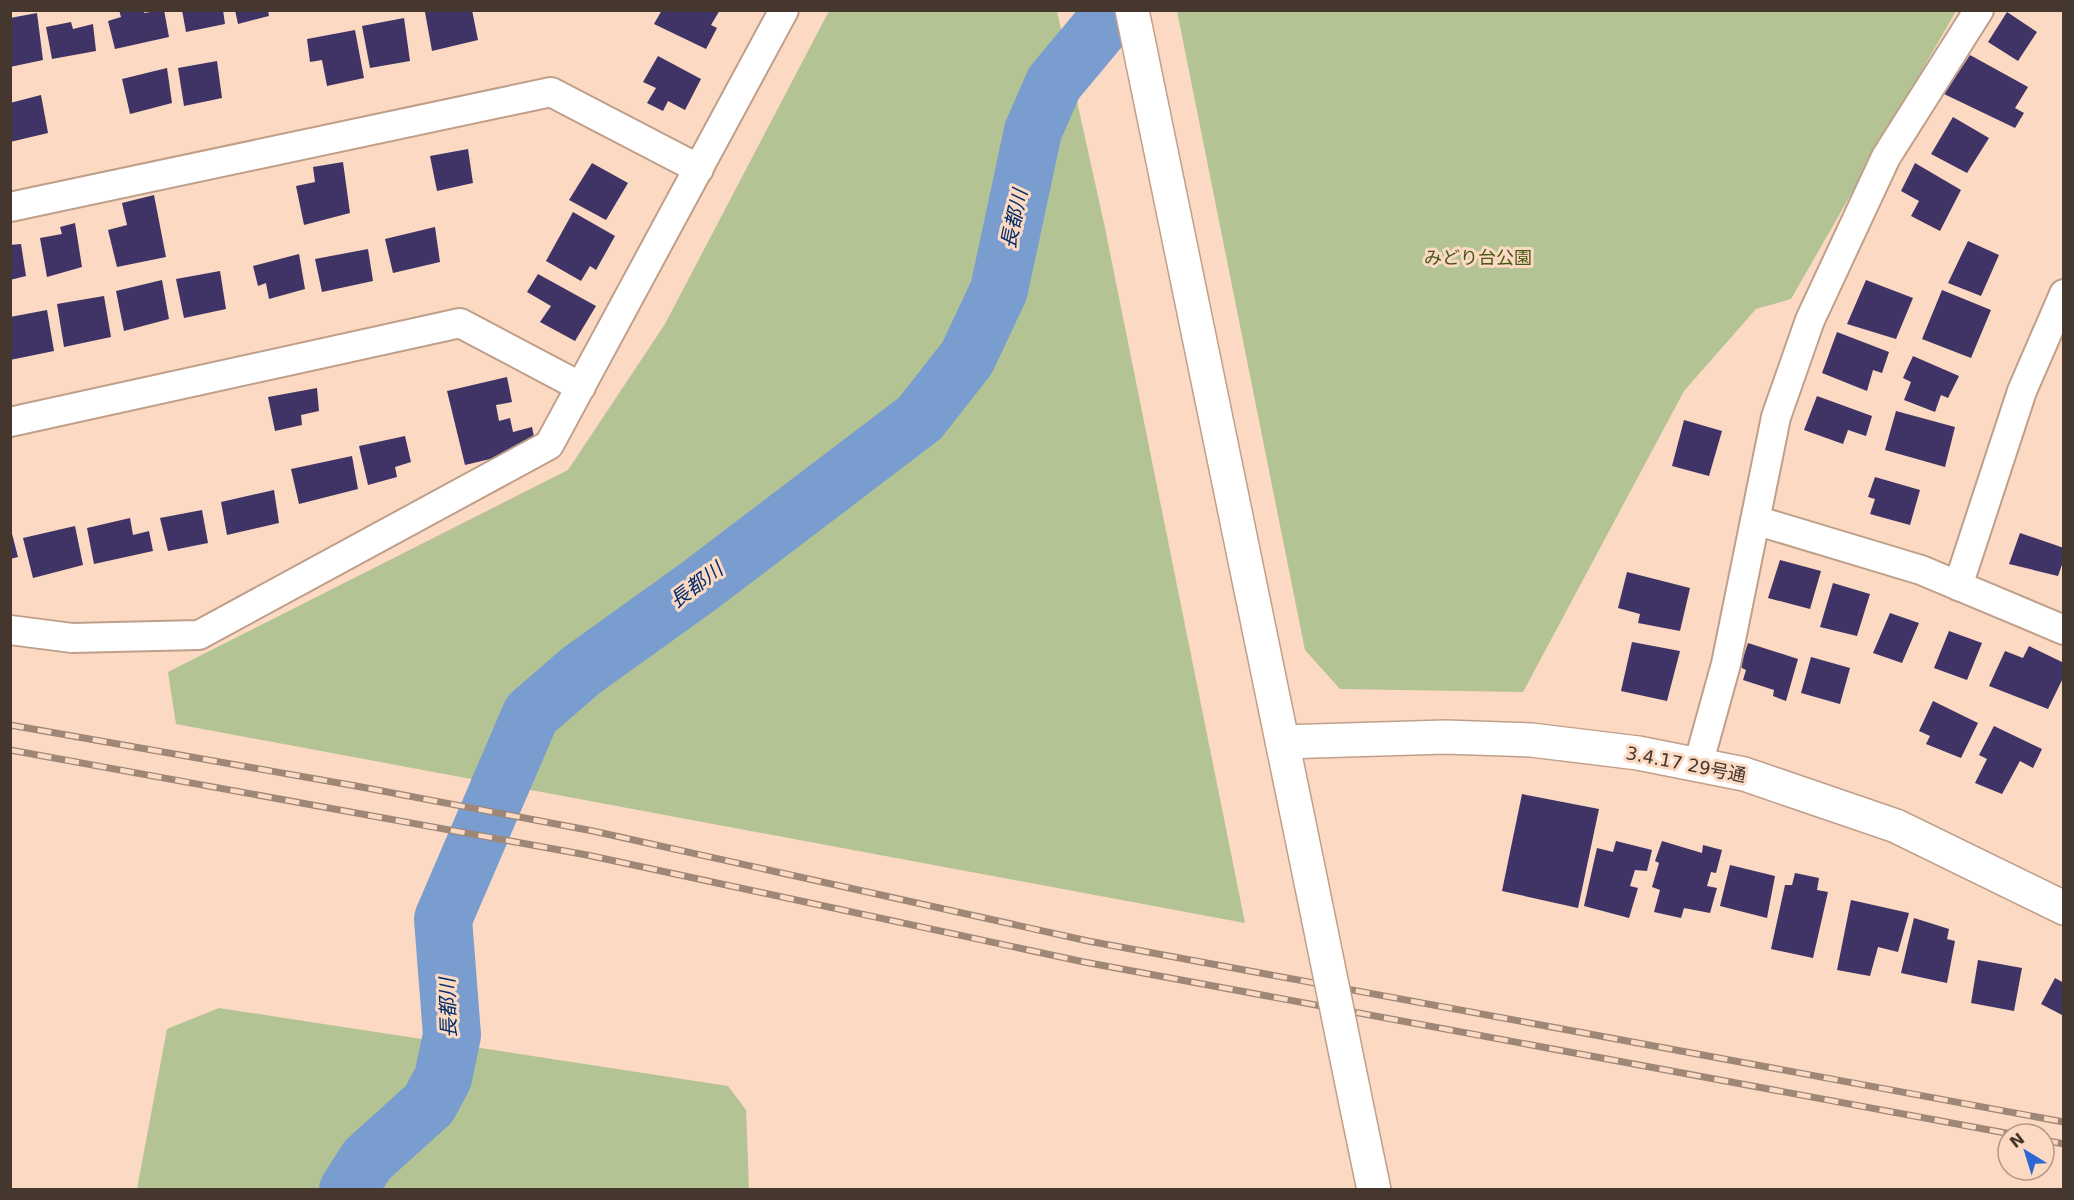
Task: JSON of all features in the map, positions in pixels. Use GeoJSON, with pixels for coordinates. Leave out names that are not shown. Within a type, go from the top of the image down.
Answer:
{"type":"FeatureCollection","features":[{"type":"Feature","properties":{"kind":"street"},"geometry":{"type":"LineString","coordinates":[[10,630],[72,638],[199,635],[549,445],[784,10]]}},
{"type":"Feature","properties":{"kind":"street"},"geometry":{"type":"LineString","coordinates":[[1132,10],[1374,1190]]}},
{"type":"Feature","properties":{"kind":"street"},"geometry":{"type":"LineString","coordinates":[[1698,765],[1726,664],[1776,417],[1810,320],[1839,252],[1886,157],[1979,10]]}},
{"type":"Feature","properties":{"kind":"street"},"geometry":{"type":"LineString","coordinates":[[10,207],[551,92],[699,169]]}},
{"type":"Feature","properties":{"kind":"street"},"geometry":{"type":"LineString","coordinates":[[1958,586],[2022,391],[2064,294]]}},
{"type":"Feature","properties":{"kind":"street"},"geometry":{"type":"LineString","coordinates":[[10,422],[460,323],[581,387]]}},
{"type":"Feature","properties":{"kind":"street"},"geometry":{"type":"LineString","coordinates":[[1755,520],[1920,570],[2064,630]]}},
{"type":"Feature","properties":{"kind":"street","name":"3.4.17 29号通"},"geometry":{"type":"LineString","coordinates":[[1282,742],[1445,736],[1531,740],[1638,753],[1744,774],[1896,826],[2064,908]]}},
{"type":"Feature","properties":{"kind":"green space"},"geometry":{"type":"Polygon","coordinates":[[[829,11],[1057,11],[1105,228],[1245,923],[176,724],[168,672],[568,470],[665,324],[829,11]]]}},
{"type":"Feature","properties":{"kind":"green space","name":"みどり台公園"},"geometry":{"type":"Polygon","coordinates":[[[1177,11],[1956,11],[1791,299],[1756,309],[1684,391],[1523,692],[1340,689],[1305,650],[1177,11]]]}},
{"type":"Feature","properties":{"kind":"green space"},"geometry":{"type":"Polygon","coordinates":[[[219,1008],[728,1086],[746,1110],[749,1189],[137,1189],[167,1029],[219,1008]]]}},
{"type":"Feature","properties":{"kind":"building"},"geometry":{"type":"Polygon","coordinates":[[[119,10],[143,10],[144,13],[164,10],[169,37],[115,49],[108,21],[121,17],[119,10]]]}},
{"type":"Feature","properties":{"kind":"building"},"geometry":{"type":"Polygon","coordinates":[[[182,10],[223,10],[225,24],[186,32],[182,10]]]}},
{"type":"Feature","properties":{"kind":"building"},"geometry":{"type":"Polygon","coordinates":[[[235,10],[268,10],[269,16],[238,24],[235,10]]]}},
{"type":"Feature","properties":{"kind":"building"},"geometry":{"type":"Polygon","coordinates":[[[472,10],[478,40],[432,51],[425,12],[472,10]]]}},
{"type":"Feature","properties":{"kind":"building"},"geometry":{"type":"Polygon","coordinates":[[[662,10],[720,10],[711,25],[717,28],[706,49],[654,24],[662,10]]]}},
{"type":"Feature","properties":{"kind":"building"},"geometry":{"type":"Polygon","coordinates":[[[2007,12],[2037,32],[2018,61],[1988,42],[2007,12]]]}},
{"type":"Feature","properties":{"kind":"building"},"geometry":{"type":"Polygon","coordinates":[[[37,13],[43,60],[10,67],[10,18],[37,13]]]}},
{"type":"Feature","properties":{"kind":"building"},"geometry":{"type":"Polygon","coordinates":[[[404,18],[410,61],[370,68],[362,26],[404,18]]]}},
{"type":"Feature","properties":{"kind":"building"},"geometry":{"type":"Polygon","coordinates":[[[71,22],[73,29],[93,24],[96,51],[52,59],[46,27],[71,22]]]}},
{"type":"Feature","properties":{"kind":"building"},"geometry":{"type":"Polygon","coordinates":[[[355,30],[364,78],[327,86],[322,60],[310,62],[307,39],[355,30]]]}},
{"type":"Feature","properties":{"kind":"building"},"geometry":{"type":"Polygon","coordinates":[[[1970,55],[2028,87],[2015,108],[2024,113],[2015,128],[1944,94],[1970,55]]]}},
{"type":"Feature","properties":{"kind":"building"},"geometry":{"type":"Polygon","coordinates":[[[658,56],[701,79],[685,110],[668,101],[663,111],[647,103],[656,88],[643,82],[658,56]]]}},
{"type":"Feature","properties":{"kind":"building"},"geometry":{"type":"Polygon","coordinates":[[[217,61],[222,98],[184,106],[178,68],[217,61]]]}},
{"type":"Feature","properties":{"kind":"building"},"geometry":{"type":"Polygon","coordinates":[[[167,68],[172,103],[130,114],[122,79],[167,68]]]}},
{"type":"Feature","properties":{"kind":"building"},"geometry":{"type":"Polygon","coordinates":[[[41,95],[48,133],[10,142],[10,103],[41,95]]]}},
{"type":"Feature","properties":{"kind":"building"},"geometry":{"type":"Polygon","coordinates":[[[1953,117],[1989,138],[1967,173],[1931,154],[1953,117]]]}},
{"type":"Feature","properties":{"kind":"building"},"geometry":{"type":"Polygon","coordinates":[[[468,149],[473,183],[437,191],[430,156],[468,149]]]}},
{"type":"Feature","properties":{"kind":"building"},"geometry":{"type":"Polygon","coordinates":[[[343,162],[350,213],[304,225],[296,186],[315,182],[313,167],[343,162]]]}},
{"type":"Feature","properties":{"kind":"building"},"geometry":{"type":"Polygon","coordinates":[[[592,163],[628,183],[606,220],[569,200],[592,163]]]}},
{"type":"Feature","properties":{"kind":"building"},"geometry":{"type":"Polygon","coordinates":[[[1915,163],[1961,190],[1940,231],[1911,216],[1919,201],[1901,191],[1915,163]]]}},
{"type":"Feature","properties":{"kind":"building"},"geometry":{"type":"Polygon","coordinates":[[[154,195],[166,257],[117,267],[108,230],[127,225],[122,203],[154,195]]]}},
{"type":"Feature","properties":{"kind":"building"},"geometry":{"type":"Polygon","coordinates":[[[573,212],[615,236],[596,270],[590,266],[581,281],[546,261],[573,212]]]}},
{"type":"Feature","properties":{"kind":"building"},"geometry":{"type":"Polygon","coordinates":[[[75,223],[82,267],[47,277],[40,238],[62,234],[60,227],[75,223]]]}},
{"type":"Feature","properties":{"kind":"building"},"geometry":{"type":"Polygon","coordinates":[[[435,227],[440,262],[393,273],[385,239],[435,227]]]}},
{"type":"Feature","properties":{"kind":"building"},"geometry":{"type":"Polygon","coordinates":[[[1968,241],[1999,255],[1981,296],[1948,283],[1968,241]]]}},
{"type":"Feature","properties":{"kind":"building"},"geometry":{"type":"Polygon","coordinates":[[[21,244],[26,276],[10,280],[10,245],[21,244]]]}},
{"type":"Feature","properties":{"kind":"building"},"geometry":{"type":"Polygon","coordinates":[[[368,249],[373,281],[322,292],[315,259],[368,249]]]}},
{"type":"Feature","properties":{"kind":"building"},"geometry":{"type":"Polygon","coordinates":[[[299,254],[305,289],[269,299],[266,283],[258,286],[253,266],[299,254]]]}},
{"type":"Feature","properties":{"kind":"building"},"geometry":{"type":"Polygon","coordinates":[[[220,271],[226,309],[184,318],[176,279],[220,271]]]}},
{"type":"Feature","properties":{"kind":"building"},"geometry":{"type":"Polygon","coordinates":[[[538,274],[596,306],[575,341],[540,322],[551,306],[527,292],[538,274]]]}},
{"type":"Feature","properties":{"kind":"building"},"geometry":{"type":"Polygon","coordinates":[[[162,280],[169,319],[124,331],[116,291],[162,280]]]}},
{"type":"Feature","properties":{"kind":"building"},"geometry":{"type":"Polygon","coordinates":[[[1866,280],[1913,298],[1896,339],[1847,324],[1866,280]]]}},
{"type":"Feature","properties":{"kind":"building"},"geometry":{"type":"Polygon","coordinates":[[[1942,290],[1991,310],[1971,358],[1922,339],[1942,290]]]}},
{"type":"Feature","properties":{"kind":"building"},"geometry":{"type":"Polygon","coordinates":[[[104,296],[111,337],[64,347],[57,304],[104,296]]]}},
{"type":"Feature","properties":{"kind":"building"},"geometry":{"type":"Polygon","coordinates":[[[47,310],[54,351],[10,360],[10,317],[47,310]]]}},
{"type":"Feature","properties":{"kind":"building"},"geometry":{"type":"Polygon","coordinates":[[[1837,332],[1889,352],[1882,373],[1873,370],[1867,391],[1822,373],[1837,332]]]}},
{"type":"Feature","properties":{"kind":"building"},"geometry":{"type":"Polygon","coordinates":[[[1913,356],[1959,376],[1948,398],[1941,395],[1935,412],[1904,400],[1911,382],[1903,378],[1913,356]]]}},
{"type":"Feature","properties":{"kind":"building"},"geometry":{"type":"Polygon","coordinates":[[[507,377],[512,402],[496,405],[499,421],[510,418],[513,432],[532,427],[535,442],[513,448],[515,453],[465,465],[447,391],[507,377]]]}},
{"type":"Feature","properties":{"kind":"building"},"geometry":{"type":"Polygon","coordinates":[[[317,388],[319,411],[301,415],[302,425],[275,431],[268,397],[317,388]]]}},
{"type":"Feature","properties":{"kind":"building"},"geometry":{"type":"Polygon","coordinates":[[[1817,396],[1872,416],[1866,436],[1848,430],[1843,444],[1804,430],[1817,396]]]}},
{"type":"Feature","properties":{"kind":"building"},"geometry":{"type":"Polygon","coordinates":[[[1896,411],[1955,427],[1945,467],[1885,450],[1896,411]]]}},
{"type":"Feature","properties":{"kind":"building"},"geometry":{"type":"Polygon","coordinates":[[[1684,420],[1722,431],[1709,476],[1672,466],[1684,420]]]}},
{"type":"Feature","properties":{"kind":"building"},"geometry":{"type":"Polygon","coordinates":[[[405,436],[411,462],[395,467],[397,477],[368,485],[359,446],[405,436]]]}},
{"type":"Feature","properties":{"kind":"building"},"geometry":{"type":"Polygon","coordinates":[[[352,456],[358,489],[299,504],[291,469],[352,456]]]}},
{"type":"Feature","properties":{"kind":"building"},"geometry":{"type":"Polygon","coordinates":[[[1875,477],[1920,490],[1910,525],[1870,514],[1875,499],[1868,497],[1875,477]]]}},
{"type":"Feature","properties":{"kind":"building"},"geometry":{"type":"Polygon","coordinates":[[[274,490],[279,523],[227,535],[221,502],[274,490]]]}},
{"type":"Feature","properties":{"kind":"building"},"geometry":{"type":"Polygon","coordinates":[[[202,510],[208,543],[168,551],[160,518],[202,510]]]}},
{"type":"Feature","properties":{"kind":"building"},"geometry":{"type":"Polygon","coordinates":[[[130,518],[133,535],[149,531],[153,551],[94,564],[87,528],[130,518]]]}},
{"type":"Feature","properties":{"kind":"building"},"geometry":{"type":"Polygon","coordinates":[[[10,526],[18,557],[10,559],[10,526]]]}},
{"type":"Feature","properties":{"kind":"building"},"geometry":{"type":"Polygon","coordinates":[[[75,526],[83,565],[33,578],[23,538],[75,526]]]}},
{"type":"Feature","properties":{"kind":"building"},"geometry":{"type":"Polygon","coordinates":[[[2020,533],[2064,548],[2064,559],[2058,576],[2009,564],[2020,533]]]}},
{"type":"Feature","properties":{"kind":"building"},"geometry":{"type":"Polygon","coordinates":[[[1780,560],[1821,571],[1810,609],[1768,598],[1780,560]]]}},
{"type":"Feature","properties":{"kind":"building"},"geometry":{"type":"Polygon","coordinates":[[[1627,572],[1690,588],[1680,631],[1638,623],[1640,614],[1618,608],[1627,572]]]}},
{"type":"Feature","properties":{"kind":"building"},"geometry":{"type":"Polygon","coordinates":[[[1833,583],[1870,594],[1857,636],[1820,627],[1833,583]]]}},
{"type":"Feature","properties":{"kind":"building"},"geometry":{"type":"Polygon","coordinates":[[[1890,613],[1919,623],[1902,663],[1873,653],[1890,613]]]}},
{"type":"Feature","properties":{"kind":"building"},"geometry":{"type":"Polygon","coordinates":[[[1949,631],[1982,643],[1967,680],[1934,668],[1949,631]]]}},
{"type":"Feature","properties":{"kind":"building"},"geometry":{"type":"Polygon","coordinates":[[[1632,642],[1680,651],[1667,701],[1621,691],[1632,642]]]}},
{"type":"Feature","properties":{"kind":"building"},"geometry":{"type":"Polygon","coordinates":[[[1748,643],[1798,659],[1786,701],[1773,696],[1774,690],[1743,680],[1746,670],[1740,667],[1748,643]]]}},
{"type":"Feature","properties":{"kind":"building"},"geometry":{"type":"Polygon","coordinates":[[[2029,646],[2064,663],[2064,676],[2048,709],[1989,686],[2005,651],[2023,658],[2029,646]]]}},
{"type":"Feature","properties":{"kind":"building"},"geometry":{"type":"Polygon","coordinates":[[[1811,657],[1850,668],[1840,704],[1801,693],[1811,657]]]}},
{"type":"Feature","properties":{"kind":"building"},"geometry":{"type":"Polygon","coordinates":[[[1933,701],[1978,723],[1961,758],[1926,744],[1930,736],[1919,731],[1933,701]]]}},
{"type":"Feature","properties":{"kind":"building"},"geometry":{"type":"Polygon","coordinates":[[[1994,726],[2042,749],[2033,768],[2020,761],[2002,794],[1975,783],[1987,759],[1979,755],[1994,726]]]}},
{"type":"Feature","properties":{"kind":"building"},"geometry":{"type":"Polygon","coordinates":[[[1522,794],[1599,809],[1578,908],[1502,891],[1522,794]]]}},
{"type":"Feature","properties":{"kind":"building"},"geometry":{"type":"Polygon","coordinates":[[[1616,841],[1652,850],[1647,871],[1635,870],[1630,886],[1638,888],[1629,918],[1584,906],[1597,848],[1613,852],[1616,841]]]}},
{"type":"Feature","properties":{"kind":"building"},"geometry":{"type":"Polygon","coordinates":[[[1662,841],[1702,853],[1703,845],[1722,850],[1716,873],[1711,872],[1707,886],[1717,888],[1710,913],[1684,908],[1681,918],[1654,912],[1660,890],[1652,887],[1659,863],[1655,861],[1662,841]]]}},
{"type":"Feature","properties":{"kind":"building"},"geometry":{"type":"Polygon","coordinates":[[[1730,865],[1775,876],[1767,918],[1720,906],[1730,865]]]}},
{"type":"Feature","properties":{"kind":"building"},"geometry":{"type":"Polygon","coordinates":[[[1795,873],[1819,878],[1817,890],[1828,892],[1813,958],[1771,949],[1785,885],[1792,885],[1795,873]]]}},
{"type":"Feature","properties":{"kind":"building"},"geometry":{"type":"Polygon","coordinates":[[[1851,900],[1909,913],[1898,952],[1878,947],[1870,976],[1837,970],[1851,900]]]}},
{"type":"Feature","properties":{"kind":"building"},"geometry":{"type":"Polygon","coordinates":[[[1914,918],[1949,929],[1947,939],[1955,941],[1947,983],[1901,973],[1914,918]]]}},
{"type":"Feature","properties":{"kind":"building"},"geometry":{"type":"Polygon","coordinates":[[[1978,960],[2022,968],[2014,1011],[1971,1003],[1978,960]]]}},
{"type":"Feature","properties":{"kind":"building"},"geometry":{"type":"Polygon","coordinates":[[[2055,978],[2064,983],[2064,1016],[2041,1004],[2055,978]]]}},
{"type":"Feature","properties":{"kind":"waterway","name":"長都川"},"geometry":{"type":"LineString","coordinates":[[348,1190],[367,1160],[429,1104],[443,1078],[452,1035],[443,919],[531,714],[582,670],[699,586],[920,418],[967,358],[999,290],[1033,131],[1054,83],[1115,10]]}},
{"type":"Feature","properties":{"kind":"railway"},"geometry":{"type":"LineString","coordinates":[[10,725],[356,786],[593,831],[1088,941],[2064,1122]]}},
{"type":"Feature","properties":{"kind":"railway"},"geometry":{"type":"LineString","coordinates":[[10,750],[587,855],[1084,962],[1996,1131]]}},
{"type":"Feature","properties":{"kind":"railway"},"geometry":{"type":"LineString","coordinates":[[2056,1142],[2064,1144]]}}]}
